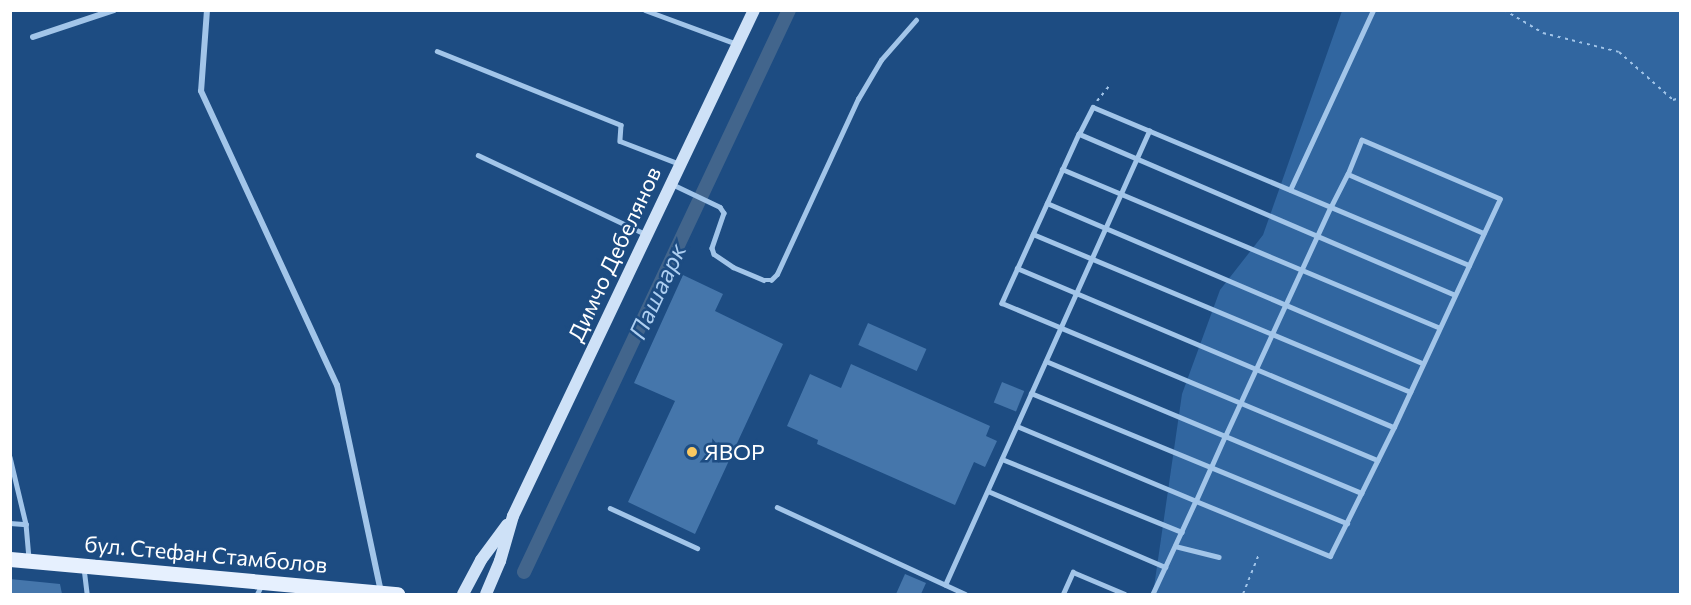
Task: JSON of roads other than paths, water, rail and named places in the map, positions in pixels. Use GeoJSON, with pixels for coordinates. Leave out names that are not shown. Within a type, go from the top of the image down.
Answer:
{"type":"FeatureCollection","features":[{"type":"Feature","properties":{"kind":"main road","name":"бул. Стефан Стамболов"},"geometry":{"type":"LineString","coordinates":[[10,559],[260,588],[397,594]]}},
{"type":"Feature","properties":{"kind":"street"},"geometry":{"type":"LineString","coordinates":[[33,37],[114,10]]}},
{"type":"Feature","properties":{"kind":"street"},"geometry":{"type":"LineString","coordinates":[[207,10],[201,91],[338,385],[381,593]]}},
{"type":"Feature","properties":{"kind":"street","name":"Димчо Дебелянов"},"geometry":{"type":"LineString","coordinates":[[486,594],[500,561],[513,516],[754,10]]}},
{"type":"Feature","properties":{"kind":"street","name":"Димчо Дебелянов"},"geometry":{"type":"LineString","coordinates":[[463,594],[481,560],[513,516]]}},
{"type":"Feature","properties":{"kind":"lane"},"geometry":{"type":"LineString","coordinates":[[645,10],[737,44]]}},
{"type":"Feature","properties":{"kind":"lane"},"geometry":{"type":"LineString","coordinates":[[1290,190],[1373,10]]}},
{"type":"Feature","properties":{"kind":"lane"},"geometry":{"type":"LineString","coordinates":[[671,184],[720,207],[724,213],[712,248],[714,254],[733,267],[763,280],[771,280],[777,274],[858,99],[881,60],[916,20]]}},
{"type":"Feature","properties":{"kind":"lane"},"geometry":{"type":"LineString","coordinates":[[437,51],[621,125],[620,141],[680,164]]}},
{"type":"Feature","properties":{"kind":"lane"},"geometry":{"type":"LineString","coordinates":[[1378,460],[1062,326],[1002,303],[1062,169],[1093,106],[1469,265]]}},
{"type":"Feature","properties":{"kind":"lane"},"geometry":{"type":"LineString","coordinates":[[945,585],[1149,131]]}},
{"type":"Feature","properties":{"kind":"lane"},"geometry":{"type":"LineString","coordinates":[[1079,134],[1319,235],[1454,295]]}},
{"type":"Feature","properties":{"kind":"lane"},"geometry":{"type":"LineString","coordinates":[[1017,426],[1196,501],[1330,556],[1394,427],[1438,327],[1500,199],[1362,140],[1348,174],[1331,207],[1319,235],[1302,270],[1287,304],[1225,437],[1211,468],[1196,501],[1182,532],[1153,594]]}},
{"type":"Feature","properties":{"kind":"lane"},"geometry":{"type":"LineString","coordinates":[[478,156],[647,235]]}},
{"type":"Feature","properties":{"kind":"lane"},"geometry":{"type":"LineString","coordinates":[[1062,169],[1438,327]]}},
{"type":"Feature","properties":{"kind":"lane"},"geometry":{"type":"LineString","coordinates":[[1348,174],[1484,233]]}},
{"type":"Feature","properties":{"kind":"lane"},"geometry":{"type":"LineString","coordinates":[[1047,203],[1422,363]]}},
{"type":"Feature","properties":{"kind":"lane"},"geometry":{"type":"LineString","coordinates":[[1033,234],[1410,392]]}},
{"type":"Feature","properties":{"kind":"lane"},"geometry":{"type":"LineString","coordinates":[[1017,268],[1394,427]]}},
{"type":"Feature","properties":{"kind":"lane"},"geometry":{"type":"LineString","coordinates":[[1046,361],[1362,493]]}},
{"type":"Feature","properties":{"kind":"lane"},"geometry":{"type":"LineString","coordinates":[[1031,393],[1347,523]]}},
{"type":"Feature","properties":{"kind":"lane"},"geometry":{"type":"LineString","coordinates":[[10,457],[26,524],[29,561]]}},
{"type":"Feature","properties":{"kind":"lane"},"geometry":{"type":"LineString","coordinates":[[1002,459],[1182,532]]}},
{"type":"Feature","properties":{"kind":"lane"},"geometry":{"type":"LineString","coordinates":[[988,491],[1165,567]]}},
{"type":"Feature","properties":{"kind":"lane"},"geometry":{"type":"LineString","coordinates":[[777,507],[965,594]]}},
{"type":"Feature","properties":{"kind":"lane"},"geometry":{"type":"LineString","coordinates":[[610,508],[697,548]]}},
{"type":"Feature","properties":{"kind":"lane"},"geometry":{"type":"LineString","coordinates":[[10,523],[26,524]]}},
{"type":"Feature","properties":{"kind":"lane"},"geometry":{"type":"LineString","coordinates":[[1175,546],[1219,557]]}},
{"type":"Feature","properties":{"kind":"lane"},"geometry":{"type":"LineString","coordinates":[[84,566],[87,594]]}},
{"type":"Feature","properties":{"kind":"lane"},"geometry":{"type":"LineString","coordinates":[[1063,594],[1073,572],[1125,594]]}},
{"type":"Feature","properties":{"kind":"waterway","name":"Пашаарк"},"geometry":{"type":"LineString","coordinates":[[524,572],[789,10]]}},
{"type":"Feature","properties":{"kind":"place","name":"ЯВОР"},"geometry":{"type":"Point","coordinates":[692,452]}}]}
